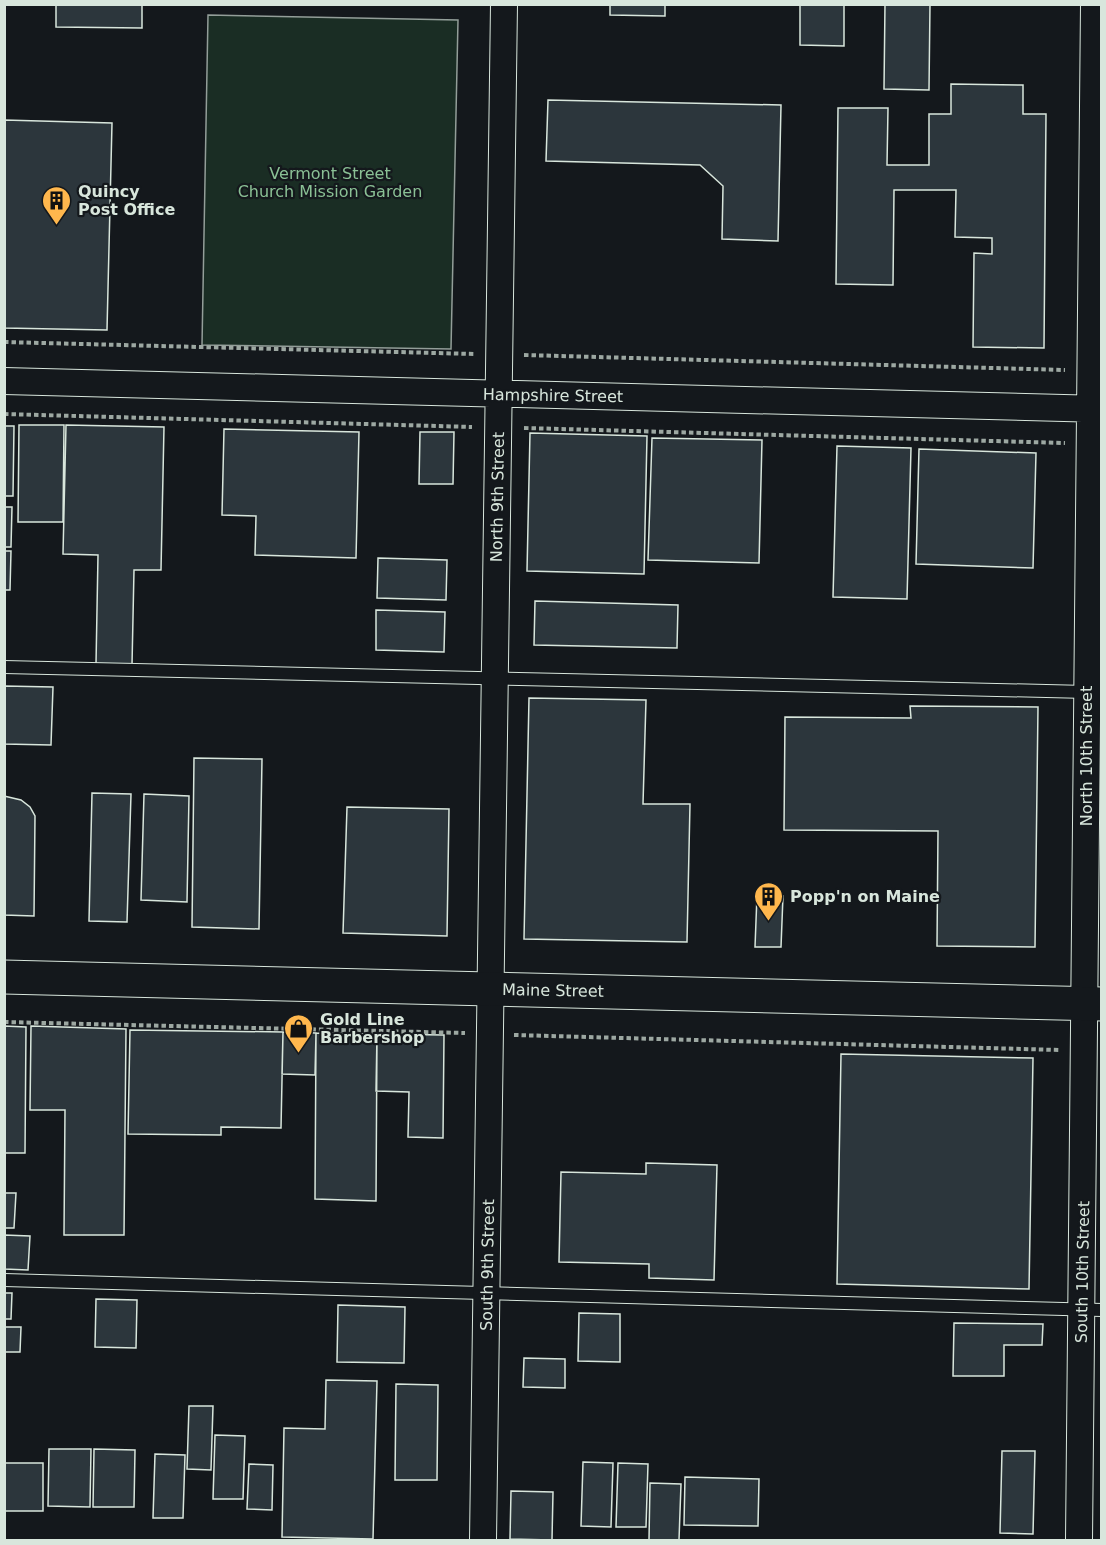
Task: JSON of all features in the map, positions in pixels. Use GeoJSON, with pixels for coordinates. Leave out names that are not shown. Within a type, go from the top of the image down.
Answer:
{"type":"FeatureCollection","features":[{"type":"Feature","properties":{"kind":"street","name":"North 9th Street"},"geometry":{"type":"LineString","coordinates":[[492,989],[504,4]]}},
{"type":"Feature","properties":{"kind":"street","name":"North 10th Street"},"geometry":{"type":"LineString","coordinates":[[1093,1004],[1087,692],[1089,444],[1095,409],[1090,370],[1097,118],[1094,4]]}},
{"type":"Feature","properties":{"kind":"street","name":"Hampshire Street"},"geometry":{"type":"LineString","coordinates":[[4,381],[1095,409]]}},
{"type":"Feature","properties":{"kind":"street","name":"Maine Street"},"geometry":{"type":"LineString","coordinates":[[4,977],[1093,1004]]}},
{"type":"Feature","properties":{"kind":"street","name":"South 9th Street"},"geometry":{"type":"LineString","coordinates":[[483,1540],[492,989]]}},
{"type":"Feature","properties":{"kind":"street","name":"South 10th Street"},"geometry":{"type":"LineString","coordinates":[[1079,1540],[1091,1310],[1084,1051],[1093,1004]]}},
{"type":"Feature","properties":{"kind":"lane"},"geometry":{"type":"LineString","coordinates":[[4,667],[1087,692]]}},
{"type":"Feature","properties":{"kind":"lane"},"geometry":{"type":"LineString","coordinates":[[4,1280],[1091,1310]]}},
{"type":"Feature","properties":{"kind":"path"},"geometry":{"type":"LineString","coordinates":[[4,342],[1090,370]]}},
{"type":"Feature","properties":{"kind":"path"},"geometry":{"type":"LineString","coordinates":[[4,414],[1089,444]]}},
{"type":"Feature","properties":{"kind":"path"},"geometry":{"type":"LineString","coordinates":[[4,1022],[1084,1051]]}},
{"type":"Feature","properties":{"kind":"green space","name":"Vermont Street Church Mission Garden"},"geometry":{"type":"Polygon","coordinates":[[[208,15],[458,20],[451,349],[202,345],[208,15]]]}},
{"type":"Feature","properties":{"kind":"building"},"geometry":{"type":"Polygon","coordinates":[[[56,4],[142,4],[142,28],[56,27],[56,4]]]}},
{"type":"Feature","properties":{"kind":"building"},"geometry":{"type":"Polygon","coordinates":[[[610,4],[665,4],[665,16],[610,15],[610,4]]]}},
{"type":"Feature","properties":{"kind":"building"},"geometry":{"type":"Polygon","coordinates":[[[800,4],[844,4],[844,46],[800,45],[800,4]]]}},
{"type":"Feature","properties":{"kind":"building"},"geometry":{"type":"Polygon","coordinates":[[[885,4],[930,4],[929,90],[884,89],[885,4]]]}},
{"type":"Feature","properties":{"kind":"building"},"geometry":{"type":"Polygon","coordinates":[[[951,84],[1023,85],[1023,114],[1046,114],[1044,348],[973,347],[974,253],[992,254],[992,238],[955,237],[956,190],[894,190],[893,285],[836,284],[838,108],[888,108],[887,165],[929,165],[929,114],[951,114],[951,84]]]}},
{"type":"Feature","properties":{"kind":"building"},"geometry":{"type":"Polygon","coordinates":[[[548,100],[781,105],[778,241],[722,239],[723,186],[700,165],[546,161],[548,100]]]}},
{"type":"Feature","properties":{"kind":"building","name":"Quincy Post Office"},"geometry":{"type":"Polygon","coordinates":[[[4,120],[112,123],[107,330],[4,328],[4,120]]]}},
{"type":"Feature","properties":{"kind":"building"},"geometry":{"type":"Polygon","coordinates":[[[19,425],[64,425],[63,522],[18,522],[19,425]]]}},
{"type":"Feature","properties":{"kind":"building"},"geometry":{"type":"Polygon","coordinates":[[[66,425],[164,427],[161,570],[134,570],[132,665],[96,664],[98,555],[63,554],[66,425]]]}},
{"type":"Feature","properties":{"kind":"building"},"geometry":{"type":"Polygon","coordinates":[[[4,426],[14,426],[13,496],[4,496],[4,426]]]}},
{"type":"Feature","properties":{"kind":"building"},"geometry":{"type":"Polygon","coordinates":[[[224,429],[359,432],[356,558],[255,555],[256,516],[222,515],[224,429]]]}},
{"type":"Feature","properties":{"kind":"building"},"geometry":{"type":"Polygon","coordinates":[[[420,432],[454,432],[453,484],[419,484],[420,432]]]}},
{"type":"Feature","properties":{"kind":"building"},"geometry":{"type":"Polygon","coordinates":[[[530,433],[647,436],[644,574],[527,571],[530,433]]]}},
{"type":"Feature","properties":{"kind":"building"},"geometry":{"type":"Polygon","coordinates":[[[652,438],[762,440],[759,563],[648,560],[652,438]]]}},
{"type":"Feature","properties":{"kind":"building"},"geometry":{"type":"Polygon","coordinates":[[[837,446],[911,448],[907,599],[833,597],[837,446]]]}},
{"type":"Feature","properties":{"kind":"building"},"geometry":{"type":"Polygon","coordinates":[[[919,449],[1036,453],[1033,568],[916,564],[919,449]]]}},
{"type":"Feature","properties":{"kind":"building"},"geometry":{"type":"Polygon","coordinates":[[[4,507],[12,507],[11,547],[4,547],[4,507]]]}},
{"type":"Feature","properties":{"kind":"building"},"geometry":{"type":"Polygon","coordinates":[[[4,551],[11,551],[10,590],[4,590],[4,551]]]}},
{"type":"Feature","properties":{"kind":"building"},"geometry":{"type":"Polygon","coordinates":[[[378,558],[447,560],[446,600],[377,598],[378,558]]]}},
{"type":"Feature","properties":{"kind":"building"},"geometry":{"type":"Polygon","coordinates":[[[535,601],[678,605],[677,648],[534,645],[535,601]]]}},
{"type":"Feature","properties":{"kind":"building"},"geometry":{"type":"Polygon","coordinates":[[[376,610],[445,612],[444,652],[376,650],[376,610]]]}},
{"type":"Feature","properties":{"kind":"building"},"geometry":{"type":"Polygon","coordinates":[[[4,686],[53,687],[51,745],[4,744],[4,686]]]}},
{"type":"Feature","properties":{"kind":"building"},"geometry":{"type":"Polygon","coordinates":[[[529,698],[646,700],[643,804],[690,804],[687,942],[524,939],[529,698]]]}},
{"type":"Feature","properties":{"kind":"building"},"geometry":{"type":"Polygon","coordinates":[[[910,706],[1038,707],[1035,947],[937,946],[938,831],[784,830],[785,717],[911,718],[910,706]]]}},
{"type":"Feature","properties":{"kind":"building"},"geometry":{"type":"Polygon","coordinates":[[[194,758],[262,759],[259,929],[192,927],[194,758]]]}},
{"type":"Feature","properties":{"kind":"building"},"geometry":{"type":"Polygon","coordinates":[[[92,793],[131,794],[127,922],[89,921],[92,793]]]}},
{"type":"Feature","properties":{"kind":"building"},"geometry":{"type":"Polygon","coordinates":[[[144,794],[189,796],[187,902],[141,900],[144,794]]]}},
{"type":"Feature","properties":{"kind":"building"},"geometry":{"type":"Polygon","coordinates":[[[4,796],[21,800],[30,807],[35,816],[34,916],[4,915],[4,796]]]}},
{"type":"Feature","properties":{"kind":"building"},"geometry":{"type":"Polygon","coordinates":[[[347,807],[449,809],[447,936],[343,933],[347,807]]]}},
{"type":"Feature","properties":{"kind":"building","name":"Popp'n on Maine"},"geometry":{"type":"Polygon","coordinates":[[[757,895],[783,896],[781,947],[755,947],[757,895]]]}},
{"type":"Feature","properties":{"kind":"building"},"geometry":{"type":"Polygon","coordinates":[[[4,1026],[26,1027],[25,1153],[4,1153],[4,1026]]]}},
{"type":"Feature","properties":{"kind":"building"},"geometry":{"type":"Polygon","coordinates":[[[31,1026],[126,1029],[124,1235],[64,1235],[65,1110],[30,1110],[31,1026]]]}},
{"type":"Feature","properties":{"kind":"building"},"geometry":{"type":"Polygon","coordinates":[[[130,1030],[283,1032],[281,1128],[221,1127],[221,1135],[128,1134],[130,1030]]]}},
{"type":"Feature","properties":{"kind":"building","name":"Gold Line Barbershop"},"geometry":{"type":"Polygon","coordinates":[[[283,1032],[316,1033],[315,1075],[282,1074],[283,1032]]]}},
{"type":"Feature","properties":{"kind":"building"},"geometry":{"type":"Polygon","coordinates":[[[316,1033],[377,1034],[376,1201],[315,1199],[316,1033]]]}},
{"type":"Feature","properties":{"kind":"building"},"geometry":{"type":"Polygon","coordinates":[[[377,1034],[444,1035],[443,1138],[408,1137],[409,1092],[376,1091],[377,1034]]]}},
{"type":"Feature","properties":{"kind":"building"},"geometry":{"type":"Polygon","coordinates":[[[841,1054],[1033,1058],[1029,1289],[837,1284],[841,1054]]]}},
{"type":"Feature","properties":{"kind":"building"},"geometry":{"type":"Polygon","coordinates":[[[646,1163],[717,1165],[714,1280],[649,1278],[649,1264],[559,1262],[561,1172],[646,1174],[646,1163]]]}},
{"type":"Feature","properties":{"kind":"building"},"geometry":{"type":"Polygon","coordinates":[[[4,1193],[16,1193],[14,1228],[4,1228],[4,1193]]]}},
{"type":"Feature","properties":{"kind":"building"},"geometry":{"type":"Polygon","coordinates":[[[4,1235],[30,1236],[28,1270],[4,1269],[4,1235]]]}},
{"type":"Feature","properties":{"kind":"building"},"geometry":{"type":"Polygon","coordinates":[[[4,1293],[12,1293],[11,1319],[4,1319],[4,1293]]]}},
{"type":"Feature","properties":{"kind":"building"},"geometry":{"type":"Polygon","coordinates":[[[96,1299],[137,1300],[136,1348],[95,1347],[96,1299]]]}},
{"type":"Feature","properties":{"kind":"building"},"geometry":{"type":"Polygon","coordinates":[[[338,1305],[405,1307],[404,1363],[337,1362],[338,1305]]]}},
{"type":"Feature","properties":{"kind":"building"},"geometry":{"type":"Polygon","coordinates":[[[579,1313],[620,1314],[620,1362],[578,1361],[579,1313]]]}},
{"type":"Feature","properties":{"kind":"building"},"geometry":{"type":"Polygon","coordinates":[[[954,1323],[1043,1324],[1042,1345],[1004,1345],[1004,1376],[953,1376],[954,1323]]]}},
{"type":"Feature","properties":{"kind":"building"},"geometry":{"type":"Polygon","coordinates":[[[4,1327],[21,1327],[20,1352],[4,1352],[4,1327]]]}},
{"type":"Feature","properties":{"kind":"building"},"geometry":{"type":"Polygon","coordinates":[[[524,1358],[565,1359],[565,1388],[523,1387],[524,1358]]]}},
{"type":"Feature","properties":{"kind":"building"},"geometry":{"type":"Polygon","coordinates":[[[326,1380],[377,1381],[373,1539],[282,1537],[284,1428],[325,1429],[326,1380]]]}},
{"type":"Feature","properties":{"kind":"building"},"geometry":{"type":"Polygon","coordinates":[[[396,1384],[438,1385],[437,1480],[395,1480],[396,1384]]]}},
{"type":"Feature","properties":{"kind":"building"},"geometry":{"type":"Polygon","coordinates":[[[189,1406],[213,1406],[211,1470],[187,1469],[189,1406]]]}},
{"type":"Feature","properties":{"kind":"building"},"geometry":{"type":"Polygon","coordinates":[[[215,1435],[245,1436],[243,1499],[213,1499],[215,1435]]]}},
{"type":"Feature","properties":{"kind":"building"},"geometry":{"type":"Polygon","coordinates":[[[49,1449],[91,1449],[90,1507],[48,1506],[49,1449]]]}},
{"type":"Feature","properties":{"kind":"building"},"geometry":{"type":"Polygon","coordinates":[[[94,1449],[135,1450],[134,1507],[93,1507],[94,1449]]]}},
{"type":"Feature","properties":{"kind":"building"},"geometry":{"type":"Polygon","coordinates":[[[1002,1451],[1035,1451],[1033,1534],[1000,1533],[1002,1451]]]}},
{"type":"Feature","properties":{"kind":"building"},"geometry":{"type":"Polygon","coordinates":[[[155,1454],[185,1455],[183,1518],[153,1518],[155,1454]]]}},
{"type":"Feature","properties":{"kind":"building"},"geometry":{"type":"Polygon","coordinates":[[[583,1462],[613,1463],[611,1527],[581,1526],[583,1462]]]}},
{"type":"Feature","properties":{"kind":"building"},"geometry":{"type":"Polygon","coordinates":[[[4,1463],[43,1463],[43,1511],[4,1511],[4,1463]]]}},
{"type":"Feature","properties":{"kind":"building"},"geometry":{"type":"Polygon","coordinates":[[[618,1463],[648,1464],[646,1527],[616,1527],[618,1463]]]}},
{"type":"Feature","properties":{"kind":"building"},"geometry":{"type":"Polygon","coordinates":[[[249,1464],[273,1465],[272,1510],[247,1509],[249,1464]]]}},
{"type":"Feature","properties":{"kind":"building"},"geometry":{"type":"Polygon","coordinates":[[[685,1477],[759,1479],[758,1526],[684,1525],[685,1477]]]}},
{"type":"Feature","properties":{"kind":"building"},"geometry":{"type":"Polygon","coordinates":[[[650,1483],[681,1484],[679,1540],[649,1540],[650,1483]]]}},
{"type":"Feature","properties":{"kind":"building"},"geometry":{"type":"Polygon","coordinates":[[[511,1491],[553,1492],[552,1540],[510,1539],[511,1491]]]}},
{"type":"Feature","properties":{"kind":"place","name":"Quincy Post Office"},"geometry":{"type":"Point","coordinates":[57,226]}},
{"type":"Feature","properties":{"kind":"place","name":"Popp'n on Maine"},"geometry":{"type":"Point","coordinates":[769,922]}},
{"type":"Feature","properties":{"kind":"place","name":"Gold Line Barbershop"},"geometry":{"type":"Point","coordinates":[299,1054]}}]}
